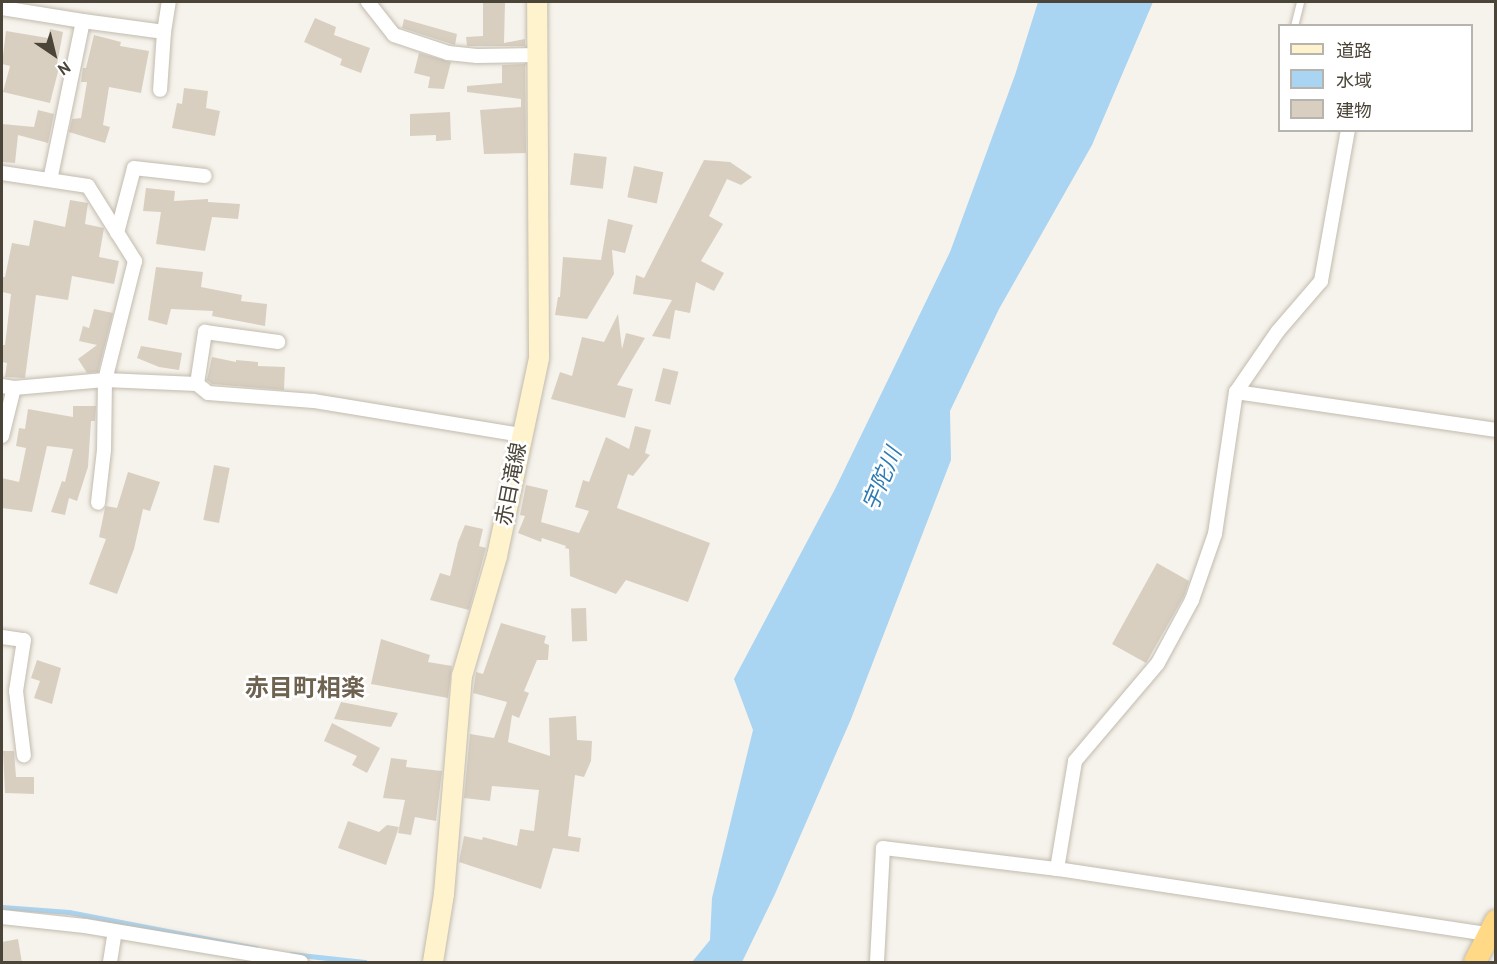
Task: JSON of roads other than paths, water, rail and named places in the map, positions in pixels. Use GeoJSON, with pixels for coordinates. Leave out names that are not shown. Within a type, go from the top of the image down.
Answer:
{"type":"FeatureCollection","features":[{"type":"Feature","properties":{"kind":"highway"},"geometry":{"type":"LineString","coordinates":[[1475,963],[1494,930]]}},
{"type":"Feature","properties":{"kind":"main road","name":"赤目滝線"},"geometry":{"type":"LineString","coordinates":[[433,963],[444,894],[462,676],[497,556],[521,435],[540,358],[537,2]]}},
{"type":"Feature","properties":{"kind":"street"},"geometry":{"type":"LineString","coordinates":[[160,90],[164,32],[169,2]]}},
{"type":"Feature","properties":{"kind":"street"},"geometry":{"type":"LineString","coordinates":[[368,2],[394,35],[448,53],[477,56],[539,54]]}},
{"type":"Feature","properties":{"kind":"street"},"geometry":{"type":"LineString","coordinates":[[2,8],[164,32]]}},
{"type":"Feature","properties":{"kind":"street"},"geometry":{"type":"LineString","coordinates":[[50,180],[83,21]]}},
{"type":"Feature","properties":{"kind":"street"},"geometry":{"type":"LineString","coordinates":[[1057,869],[1075,761],[1158,663],[1191,600],[1215,534],[1236,392],[1278,331],[1320,281],[1348,132]]}},
{"type":"Feature","properties":{"kind":"street"},"geometry":{"type":"LineString","coordinates":[[117,233],[134,168],[205,176]]}},
{"type":"Feature","properties":{"kind":"street"},"geometry":{"type":"LineString","coordinates":[[2,173],[88,186],[135,261],[105,381],[104,450],[98,503]]}},
{"type":"Feature","properties":{"kind":"street"},"geometry":{"type":"LineString","coordinates":[[196,384],[205,332],[278,342]]}},
{"type":"Feature","properties":{"kind":"street"},"geometry":{"type":"LineString","coordinates":[[2,436],[8,387],[105,381],[196,384],[208,393],[314,401],[521,435]]}},
{"type":"Feature","properties":{"kind":"street"},"geometry":{"type":"LineString","coordinates":[[1236,392],[1496,430]]}},
{"type":"Feature","properties":{"kind":"street"},"geometry":{"type":"LineString","coordinates":[[2,637],[24,640],[16,691],[24,756]]}},
{"type":"Feature","properties":{"kind":"street"},"geometry":{"type":"LineString","coordinates":[[877,963],[883,848],[1057,869],[1494,930]]}},
{"type":"Feature","properties":{"kind":"street"},"geometry":{"type":"LineString","coordinates":[[2,917],[115,931],[301,963]]}},
{"type":"Feature","properties":{"kind":"street"},"geometry":{"type":"LineString","coordinates":[[110,963],[115,931]]}},
{"type":"Feature","properties":{"kind":"lane"},"geometry":{"type":"LineString","coordinates":[[1294,24],[1300,2]]}},
{"type":"Feature","properties":{"kind":"water","name":"宇陀川"},"geometry":{"type":"Polygon","coordinates":[[[1038,2],[1153,2],[1092,145],[999,309],[950,411],[951,460],[851,719],[775,894],[742,962],[692,962],[710,940],[712,898],[753,730],[734,679],[835,489],[950,252],[1015,75],[1038,2]]]}},
{"type":"Feature","properties":{"kind":"waterway"},"geometry":{"type":"LineString","coordinates":[[2,907],[69,912],[256,948]]}},
{"type":"Feature","properties":{"kind":"waterway"},"geometry":{"type":"LineString","coordinates":[[291,954],[365,962]]}},
{"type":"Feature","properties":{"kind":"district","name":"赤目町相楽"},"geometry":{"type":"Point","coordinates":[305,688]}}]}
